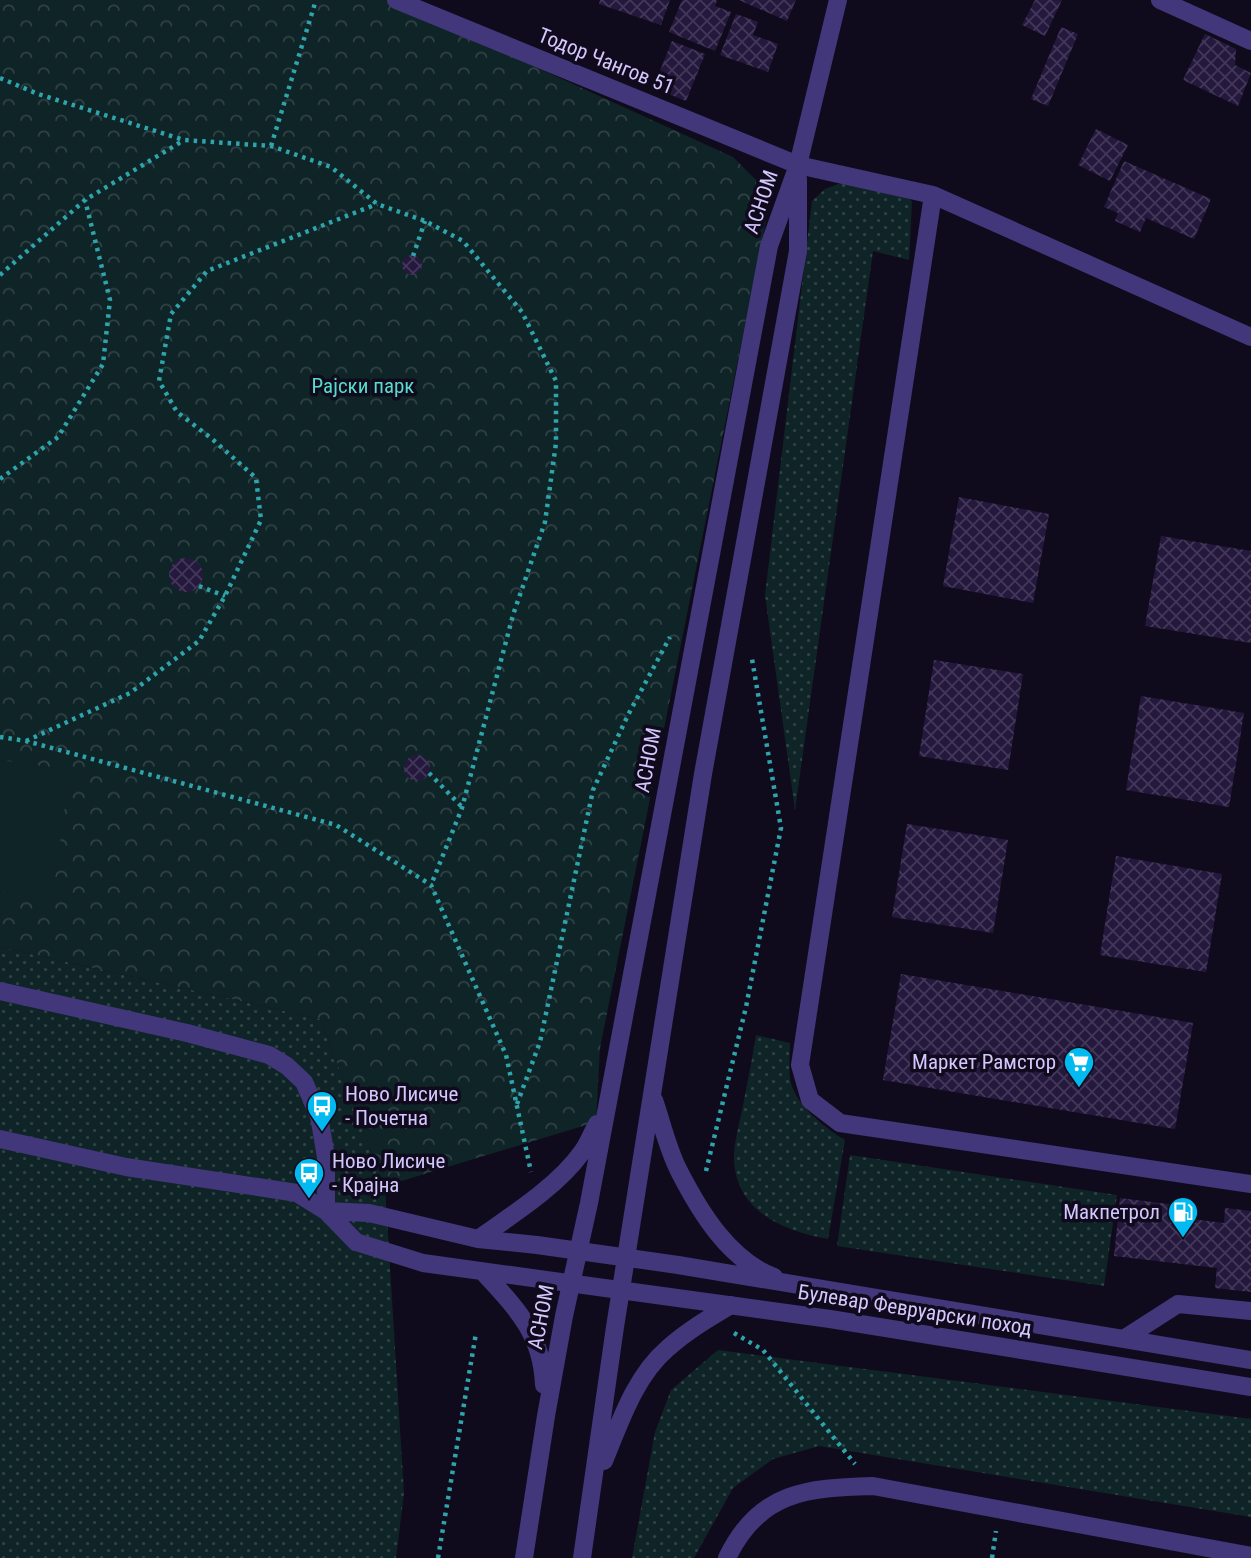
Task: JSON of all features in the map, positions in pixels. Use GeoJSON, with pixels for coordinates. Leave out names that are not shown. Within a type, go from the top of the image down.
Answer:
{"type":"FeatureCollection","features":[{"type":"Feature","properties":{"kind":"street","name":"Тодор Чангов 51"},"geometry":{"type":"LineString","coordinates":[[396,0],[798,165],[933,195],[1251,337]]}},
{"type":"Feature","properties":{"kind":"street"},"geometry":{"type":"LineString","coordinates":[[798,165],[838,0]]}},
{"type":"Feature","properties":{"kind":"street"},"geometry":{"type":"LineString","coordinates":[[1160,0],[1251,41]]}},
{"type":"Feature","properties":{"kind":"street","name":"АСНОМ"},"geometry":{"type":"LineString","coordinates":[[582,1558],[626,1258],[703,774],[798,251],[798,165]]}},
{"type":"Feature","properties":{"kind":"street","name":"АСНОМ"},"geometry":{"type":"LineString","coordinates":[[524,1558],[546,1416],[769,246],[798,165]]}},
{"type":"Feature","properties":{"kind":"street"},"geometry":{"type":"LineString","coordinates":[[933,195],[800,1065],[810,1100],[841,1123],[1251,1184]]}},
{"type":"Feature","properties":{"kind":"street"},"geometry":{"type":"LineString","coordinates":[[0,991],[187,1033],[269,1055],[287,1066],[304,1082],[319,1116],[326,1157],[326,1211]]}},
{"type":"Feature","properties":{"kind":"street"},"geometry":{"type":"LineString","coordinates":[[653,1098],[678,1170],[716,1229],[734,1252],[766,1274],[797,1285]]}},
{"type":"Feature","properties":{"kind":"street"},"geometry":{"type":"LineString","coordinates":[[478,1239],[564,1172],[582,1153],[606,1106]]}},
{"type":"Feature","properties":{"kind":"street","name":"Булевар Февруарски поход"},"geometry":{"type":"LineString","coordinates":[[0,1139],[126,1167],[298,1193],[326,1211],[356,1241],[423,1262],[844,1321],[1251,1387]]}},
{"type":"Feature","properties":{"kind":"street","name":"Булевар Февруарски поход"},"geometry":{"type":"LineString","coordinates":[[326,1211],[369,1213],[478,1239],[626,1258],[1251,1360]]}},
{"type":"Feature","properties":{"kind":"street"},"geometry":{"type":"LineString","coordinates":[[483,1272],[520,1313],[533,1334],[543,1365],[546,1416]]}},
{"type":"Feature","properties":{"kind":"street"},"geometry":{"type":"LineString","coordinates":[[1125,1338],[1178,1304],[1251,1311]]}},
{"type":"Feature","properties":{"kind":"street"},"geometry":{"type":"LineString","coordinates":[[594,1483],[628,1403],[648,1372],[668,1348],[731,1306]]}},
{"type":"Feature","properties":{"kind":"street"},"geometry":{"type":"LineString","coordinates":[[727,1558],[738,1536],[764,1510],[790,1496],[823,1488],[873,1486],[1251,1556]]}},
{"type":"Feature","properties":{"kind":"path"},"geometry":{"type":"LineString","coordinates":[[271,146],[316,0]]}},
{"type":"Feature","properties":{"kind":"path"},"geometry":{"type":"LineString","coordinates":[[0,78],[38,94],[184,140],[271,146],[331,167],[377,204],[425,221],[463,241],[522,312],[556,381],[556,443],[545,522],[513,615],[462,808],[431,885]]}},
{"type":"Feature","properties":{"kind":"path"},"geometry":{"type":"LineString","coordinates":[[0,275],[85,200],[184,140]]}},
{"type":"Feature","properties":{"kind":"path"},"geometry":{"type":"LineString","coordinates":[[0,479],[58,437],[103,364],[110,300],[85,200]]}},
{"type":"Feature","properties":{"kind":"path"},"geometry":{"type":"LineString","coordinates":[[26,741],[130,693],[199,641],[225,596],[261,520],[256,478],[177,412],[159,381],[171,314],[207,271],[377,204]]}},
{"type":"Feature","properties":{"kind":"path"},"geometry":{"type":"LineString","coordinates":[[413,256],[425,221]]}},
{"type":"Feature","properties":{"kind":"path"},"geometry":{"type":"LineString","coordinates":[[199,586],[225,596]]}},
{"type":"Feature","properties":{"kind":"path"},"geometry":{"type":"LineString","coordinates":[[517,1105],[540,1042],[593,790],[628,715],[674,630]]}},
{"type":"Feature","properties":{"kind":"path"},"geometry":{"type":"LineString","coordinates":[[706,1173],[746,1007],[782,828],[752,659]]}},
{"type":"Feature","properties":{"kind":"path"},"geometry":{"type":"LineString","coordinates":[[0,737],[26,741],[336,825],[431,885],[506,1055],[532,1175]]}},
{"type":"Feature","properties":{"kind":"path"},"geometry":{"type":"LineString","coordinates":[[429,773],[462,808]]}},
{"type":"Feature","properties":{"kind":"path"},"geometry":{"type":"LineString","coordinates":[[734,1333],[763,1350],[873,1486]]}},
{"type":"Feature","properties":{"kind":"path"},"geometry":{"type":"LineString","coordinates":[[438,1558],[476,1334]]}},
{"type":"Feature","properties":{"kind":"green space","name":"Рајски парк"},"geometry":{"type":"Polygon","coordinates":[[[0,0],[389,0],[733,157],[771,195],[600,1048],[596,1122],[385,1186],[320,1019],[0,947],[0,0]]]}},
{"type":"Feature","properties":{"kind":"green space"},"geometry":{"type":"Polygon","coordinates":[[[846,181],[898,191],[912,201],[909,260],[873,251],[795,810],[765,595],[812,201],[825,189],[846,181]]]}},
{"type":"Feature","properties":{"kind":"green space"},"geometry":{"type":"Polygon","coordinates":[[[0,760],[70,770],[52,899],[0,892],[0,760]]]}},
{"type":"Feature","properties":{"kind":"green space"},"geometry":{"type":"Polygon","coordinates":[[[0,947],[320,1019],[385,1186],[404,1493],[396,1558],[0,1558],[0,947]]]}},
{"type":"Feature","properties":{"kind":"green space"},"geometry":{"type":"Polygon","coordinates":[[[756,1035],[790,1043],[791,1083],[799,1100],[829,1130],[845,1140],[828,1239],[794,1230],[764,1215],[752,1205],[736,1176],[735,1146],[756,1035]]]}},
{"type":"Feature","properties":{"kind":"green space"},"geometry":{"type":"Polygon","coordinates":[[[850,1155],[1117,1195],[1104,1286],[837,1246],[850,1155]]]}},
{"type":"Feature","properties":{"kind":"green space"},"geometry":{"type":"Polygon","coordinates":[[[718,1350],[1251,1419],[1251,1517],[819,1446],[773,1459],[733,1488],[694,1558],[632,1558],[655,1432],[671,1390],[718,1350]]]}},
{"type":"Feature","properties":{"kind":"building"},"geometry":{"type":"Polygon","coordinates":[[[600,0],[670,0],[661,25],[599,4],[600,0]]]}},
{"type":"Feature","properties":{"kind":"building"},"geometry":{"type":"Polygon","coordinates":[[[682,0],[717,0],[715,6],[731,12],[715,51],[669,32],[682,0]]]}},
{"type":"Feature","properties":{"kind":"building"},"geometry":{"type":"Polygon","coordinates":[[[739,0],[796,0],[787,21],[739,0]]]}},
{"type":"Feature","properties":{"kind":"building"},"geometry":{"type":"Polygon","coordinates":[[[1035,0],[1062,0],[1045,36],[1022,25],[1035,0]]]}},
{"type":"Feature","properties":{"kind":"building"},"geometry":{"type":"Polygon","coordinates":[[[736,14],[758,22],[753,35],[778,44],[768,72],[720,55],[736,14]]]}},
{"type":"Feature","properties":{"kind":"building"},"geometry":{"type":"Polygon","coordinates":[[[1061,27],[1078,34],[1048,106],[1031,99],[1061,27]]]}},
{"type":"Feature","properties":{"kind":"building"},"geometry":{"type":"Polygon","coordinates":[[[1205,34],[1236,49],[1235,65],[1251,73],[1238,106],[1183,80],[1205,34]]]}},
{"type":"Feature","properties":{"kind":"building"},"geometry":{"type":"Polygon","coordinates":[[[672,41],[705,54],[686,101],[653,88],[672,41]]]}},
{"type":"Feature","properties":{"kind":"building"},"geometry":{"type":"Polygon","coordinates":[[[1096,129],[1128,145],[1110,181],[1078,165],[1096,129]]]}},
{"type":"Feature","properties":{"kind":"building"},"geometry":{"type":"Polygon","coordinates":[[[1124,161],[1211,199],[1194,239],[1146,218],[1140,232],[1115,221],[1118,213],[1104,207],[1124,161]]]}},
{"type":"Feature","properties":{"kind":"building"},"geometry":{"type":"Polygon","coordinates":[[[412,255],[419,258],[422,265],[419,272],[412,275],[405,272],[402,265],[405,258],[412,255]]]}},
{"type":"Feature","properties":{"kind":"building"},"geometry":{"type":"Polygon","coordinates":[[[959,497],[1049,514],[1033,603],[943,586],[959,497]]]}},
{"type":"Feature","properties":{"kind":"building"},"geometry":{"type":"Polygon","coordinates":[[[1161,536],[1251,551],[1251,643],[1145,626],[1161,536]]]}},
{"type":"Feature","properties":{"kind":"building"},"geometry":{"type":"Polygon","coordinates":[[[186,558],[198,563],[203,575],[198,587],[186,592],[174,587],[169,575],[174,563],[186,558]]]}},
{"type":"Feature","properties":{"kind":"building"},"geometry":{"type":"Polygon","coordinates":[[[934,660],[1023,674],[1008,770],[919,756],[934,660]]]}},
{"type":"Feature","properties":{"kind":"building"},"geometry":{"type":"Polygon","coordinates":[[[1141,696],[1244,713],[1229,807],[1126,790],[1141,696]]]}},
{"type":"Feature","properties":{"kind":"building"},"geometry":{"type":"Polygon","coordinates":[[[417,755],[426,759],[430,768],[426,777],[417,781],[408,777],[404,768],[408,759],[417,755]]]}},
{"type":"Feature","properties":{"kind":"building"},"geometry":{"type":"Polygon","coordinates":[[[907,824],[1008,840],[993,933],[892,917],[907,824]]]}},
{"type":"Feature","properties":{"kind":"building"},"geometry":{"type":"Polygon","coordinates":[[[1116,856],[1222,874],[1206,972],[1100,955],[1116,856]]]}},
{"type":"Feature","properties":{"kind":"building"},"geometry":{"type":"Polygon","coordinates":[[[901,974],[1193,1023],[1175,1129],[883,1080],[901,974]]]}},
{"type":"Feature","properties":{"kind":"building","name":"Макпетрол"},"geometry":{"type":"Polygon","coordinates":[[[1120,1198],[1176,1205],[1175,1217],[1224,1223],[1225,1208],[1251,1211],[1251,1292],[1215,1288],[1217,1268],[1114,1256],[1120,1198]]]}},
{"type":"Feature","properties":{"kind":"place","name":"Маркет Рамстор"},"geometry":{"type":"Point","coordinates":[1079,1089]}},
{"type":"Feature","properties":{"kind":"place","name":"Ново Лисиче - Почетна"},"geometry":{"type":"Point","coordinates":[322,1133]}},
{"type":"Feature","properties":{"kind":"place","name":"Ново Лисиче - Крајна"},"geometry":{"type":"Point","coordinates":[309,1200]}},
{"type":"Feature","properties":{"kind":"place","name":"Макпетрол"},"geometry":{"type":"Point","coordinates":[1183,1239]}}]}
